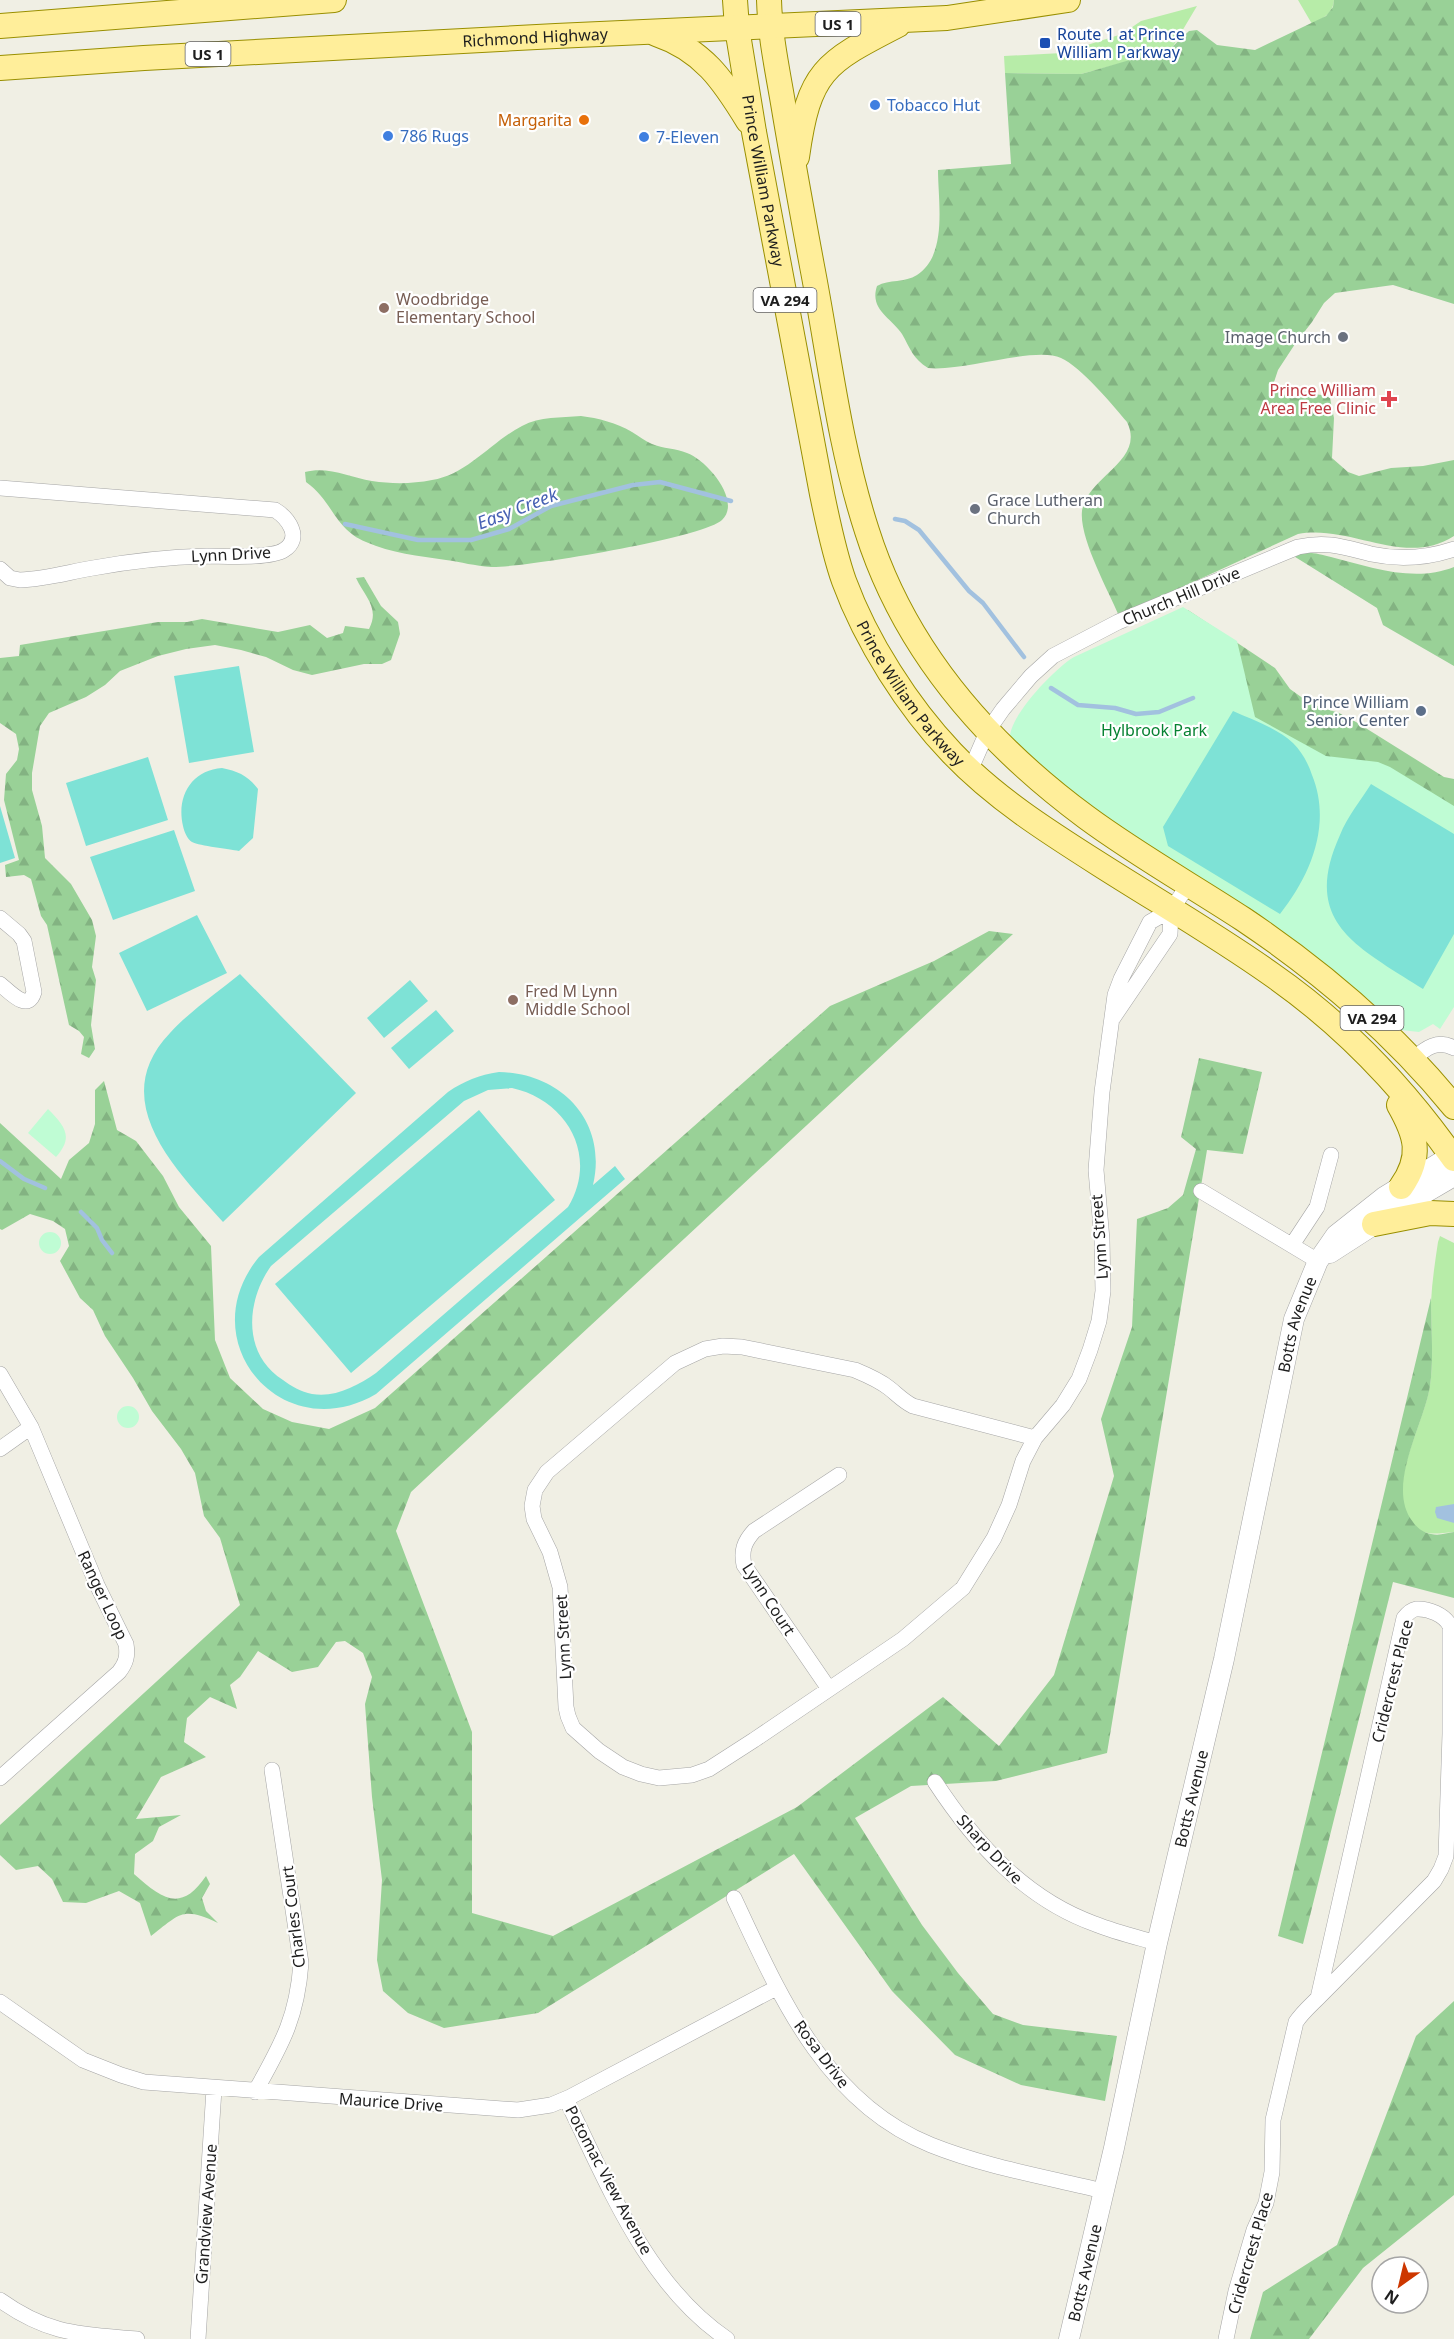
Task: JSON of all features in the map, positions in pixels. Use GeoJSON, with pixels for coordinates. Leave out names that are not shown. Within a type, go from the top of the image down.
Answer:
{"type":"FeatureCollection","features":[{"type":"Feature","properties":{"kind":"main road"},"geometry":{"type":"LineString","coordinates":[[0,26],[334,0]]}},
{"type":"Feature","properties":{"kind":"main road","name":"Prince William Parkway"},"geometry":{"type":"LineString","coordinates":[[735,0],[737,28],[754,132],[822,494],[837,561],[844,583],[867,631],[892,674],[932,731],[970,771],[1029,819],[1294,990],[1326,1015],[1400,1090],[1453,1161]]}},
{"type":"Feature","properties":{"kind":"main road","name":"Prince William Parkway"},"geometry":{"type":"LineString","coordinates":[[769,0],[770,27],[795,174],[840,422],[854,484],[873,548],[903,615],[930,659],[958,699],[987,732],[1053,791],[1088,819],[1277,943],[1336,987],[1379,1024],[1454,1107]]}},
{"type":"Feature","properties":{"kind":"main road","name":"Richmond Highway"},"geometry":{"type":"LineString","coordinates":[[0,68],[144,58],[906,21],[986,14],[1068,0]]}},
{"type":"Feature","properties":{"kind":"main road"},"geometry":{"type":"LineString","coordinates":[[795,174],[810,95],[820,76],[847,51],[906,21]]}},
{"type":"Feature","properties":{"kind":"main road"},"geometry":{"type":"LineString","coordinates":[[651,32],[683,46],[706,62],[726,86],[754,132]]}},
{"type":"Feature","properties":{"kind":"main road"},"geometry":{"type":"LineString","coordinates":[[837,561],[873,548]]}},
{"type":"Feature","properties":{"kind":"main road"},"geometry":{"type":"LineString","coordinates":[[1375,1064],[1414,1136],[1412,1165],[1401,1186]]}},
{"type":"Feature","properties":{"kind":"main road"},"geometry":{"type":"LineString","coordinates":[[1374,1224],[1430,1213],[1454,1214]]}},
{"type":"Feature","properties":{"kind":"street","name":"Lynn Drive"},"geometry":{"type":"LineString","coordinates":[[0,488],[275,510],[289,521],[293,536],[286,549],[255,556],[144,560],[20,580],[10,578],[0,569]]}},
{"type":"Feature","properties":{"kind":"street","name":"Church Hill Drive"},"geometry":{"type":"LineString","coordinates":[[970,771],[987,732],[1031,676],[1068,646],[1118,622],[1298,547],[1316,543],[1334,544],[1395,557],[1419,557],[1454,549]]}},
{"type":"Feature","properties":{"kind":"street","name":"Lynn Street"},"geometry":{"type":"LineString","coordinates":[[1035,1438],[913,1406],[904,1402],[873,1377],[855,1370],[742,1347],[723,1346],[705,1349],[675,1363],[542,1478],[535,1490],[532,1506],[534,1519],[550,1552],[560,1587],[568,1716],[573,1728],[599,1751],[623,1767],[640,1774],[659,1778],[692,1775],[709,1769],[903,1639],[963,1588],[994,1538],[1009,1505],[1023,1461],[1035,1438],[1063,1405],[1079,1379],[1090,1350],[1103,1291],[1102,1239],[1096,1170],[1102,1092],[1115,995],[1120,979],[1150,922],[1171,909],[1189,884]]}},
{"type":"Feature","properties":{"kind":"street","name":"Lynn Street"},"geometry":{"type":"LineString","coordinates":[[1112,1019],[1170,934],[1171,909]]}},
{"type":"Feature","properties":{"kind":"street"},"geometry":{"type":"LineString","coordinates":[[0,918],[19,934],[24,942],[34,992],[32,998],[28,1002],[22,1002],[0,984]]}},
{"type":"Feature","properties":{"kind":"street"},"geometry":{"type":"LineString","coordinates":[[1413,1059],[1424,1050],[1447,1046]]}},
{"type":"Feature","properties":{"kind":"street"},"geometry":{"type":"LineString","coordinates":[[1292,1245],[1317,1206],[1331,1155]]}},
{"type":"Feature","properties":{"kind":"street","name":"Botts Avenue"},"geometry":{"type":"LineString","coordinates":[[1069,2339],[1157,1943],[1224,1659],[1294,1319],[1318,1262],[1336,1235],[1401,1186],[1453,1161]]}},
{"type":"Feature","properties":{"kind":"street","name":"Botts Avenue"},"geometry":{"type":"LineString","coordinates":[[1318,1262],[1374,1224],[1453,1161]]}},
{"type":"Feature","properties":{"kind":"street"},"geometry":{"type":"LineString","coordinates":[[1201,1191],[1318,1262]]}},
{"type":"Feature","properties":{"kind":"street","name":"Ranger Loop"},"geometry":{"type":"LineString","coordinates":[[0,1778],[119,1672],[125,1664],[127,1654],[126,1644],[93,1575],[32,1427],[2,1380]]}},
{"type":"Feature","properties":{"kind":"street"},"geometry":{"type":"LineString","coordinates":[[0,1449],[32,1427]]}},
{"type":"Feature","properties":{"kind":"street","name":"Lynn Court"},"geometry":{"type":"LineString","coordinates":[[829,1689],[744,1565],[742,1557],[747,1539],[754,1531],[839,1475]]}},
{"type":"Feature","properties":{"kind":"street","name":"Cridercrest Place"},"geometry":{"type":"LineString","coordinates":[[1226,2339],[1239,2281],[1254,2230],[1266,2203],[1272,2172],[1273,2120],[1296,2022],[1434,1881],[1446,1856],[1450,1734],[1450,1626],[1442,1615],[1416,1609],[1404,1618],[1318,1998]]}},
{"type":"Feature","properties":{"kind":"street","name":"Charles Court"},"geometry":{"type":"LineString","coordinates":[[255,2092],[284,2039],[293,2015],[299,1989],[301,1964],[272,1770]]}},
{"type":"Feature","properties":{"kind":"street","name":"Sharp Drive"},"geometry":{"type":"LineString","coordinates":[[935,1782],[977,1839],[1027,1887],[1052,1904],[1094,1924],[1157,1943]]}},
{"type":"Feature","properties":{"kind":"street","name":"Rosa Drive"},"geometry":{"type":"LineString","coordinates":[[734,1898],[776,1988],[825,2064],[874,2113],[905,2133],[958,2155],[1103,2191]]}},
{"type":"Feature","properties":{"kind":"street","name":"Maurice Drive"},"geometry":{"type":"LineString","coordinates":[[0,2002],[83,2060],[121,2076],[159,2085],[518,2110],[551,2105],[566,2099],[776,1988]]}},
{"type":"Feature","properties":{"kind":"street","name":"Grandview Avenue"},"geometry":{"type":"LineString","coordinates":[[198,2339],[214,2089]]}},
{"type":"Feature","properties":{"kind":"street","name":"Potomac View Avenue"},"geometry":{"type":"LineString","coordinates":[[566,2099],[614,2197],[640,2242],[667,2282],[690,2310],[727,2339]]}},
{"type":"Feature","properties":{"kind":"street"},"geometry":{"type":"LineString","coordinates":[[0,2300],[32,2321],[49,2328],[72,2333],[137,2339]]}},
{"type":"Feature","properties":{"kind":"green space"},"geometry":{"type":"Polygon","coordinates":[[[1298,0],[1334,0],[1330,12],[1312,24],[1298,0]]]}},
{"type":"Feature","properties":{"kind":"green space"},"geometry":{"type":"Polygon","coordinates":[[[1334,0],[1454,0],[1454,304],[1393,285],[1335,293],[1324,303],[1295,344],[1278,370],[1274,382],[1280,391],[1293,398],[1322,395],[1330,398],[1334,418],[1332,458],[1348,472],[1359,476],[1391,468],[1423,466],[1454,460],[1454,536],[1435,545],[1416,548],[1397,547],[1337,535],[1298,534],[1119,616],[1089,549],[1082,522],[1082,511],[1086,499],[1094,488],[1122,458],[1129,447],[1131,436],[1127,422],[1087,377],[1061,358],[1034,355],[960,366],[928,368],[915,357],[898,328],[879,308],[875,294],[877,286],[917,275],[927,266],[933,255],[940,212],[938,170],[1011,164],[1005,73],[1081,74],[1171,48],[1189,31],[1197,30],[1217,45],[1255,50],[1326,16],[1333,7],[1334,0]]]}},
{"type":"Feature","properties":{"kind":"green space"},"geometry":{"type":"Polygon","coordinates":[[[1197,6],[1172,48],[1081,74],[1005,73],[1004,56],[1062,53],[1122,34],[1141,21],[1197,6]]]}},
{"type":"Feature","properties":{"kind":"green space"},"geometry":{"type":"Polygon","coordinates":[[[581,416],[614,424],[652,444],[683,451],[695,457],[712,472],[725,492],[728,502],[727,512],[722,520],[682,535],[611,551],[538,563],[491,567],[405,554],[366,542],[347,530],[306,482],[305,472],[314,470],[387,483],[410,483],[445,477],[468,465],[511,432],[529,423],[543,419],[581,416]]]}},
{"type":"Feature","properties":{"kind":"green space"},"geometry":{"type":"Polygon","coordinates":[[[1303,553],[1408,574],[1439,572],[1454,567],[1454,666],[1383,625],[1377,608],[1292,555],[1303,553]]]}},
{"type":"Feature","properties":{"kind":"green space"},"geometry":{"type":"Polygon","coordinates":[[[364,577],[381,606],[398,622],[400,634],[391,660],[382,664],[364,664],[312,675],[241,650],[215,645],[186,649],[158,656],[120,671],[105,685],[86,697],[49,713],[40,726],[32,773],[32,790],[42,826],[45,858],[71,884],[92,920],[96,936],[92,967],[96,980],[91,1025],[95,1049],[89,1058],[81,1054],[84,1037],[69,1025],[47,925],[41,916],[31,879],[24,875],[6,877],[5,865],[19,860],[4,800],[6,774],[17,760],[19,749],[16,734],[0,723],[0,658],[19,656],[20,645],[158,622],[187,622],[202,619],[278,632],[310,625],[327,638],[343,633],[345,626],[369,629],[372,622],[372,609],[356,578],[364,577]]]}},
{"type":"Feature","properties":{"kind":"green space","name":"Hylbrook Park"},"geometry":{"type":"Polygon","coordinates":[[[1183,607],[1237,641],[1255,717],[1326,756],[1378,762],[1390,767],[1454,806],[1454,1007],[1440,1029],[1433,1024],[1419,1032],[1401,1030],[1367,998],[1323,966],[1080,801],[1010,739],[1016,718],[1024,706],[1066,663],[1074,657],[1183,607]]]}},
{"type":"Feature","properties":{"kind":"green space"},"geometry":{"type":"Polygon","coordinates":[[[1188,610],[1275,668],[1290,689],[1311,704],[1339,713],[1444,777],[1454,779],[1454,815],[1044,699],[1188,610]]]}},
{"type":"Feature","properties":{"kind":"green space"},"geometry":{"type":"Polygon","coordinates":[[[989,931],[1013,934],[411,1492],[396,1531],[472,1732],[472,1913],[553,1936],[797,1807],[943,1697],[999,1746],[1054,1675],[1114,1476],[1101,1419],[1132,1327],[1137,1219],[1168,1208],[1183,1195],[1196,1149],[1181,1137],[1199,1058],[1262,1072],[1243,1154],[1207,1150],[1107,1753],[996,1781],[911,1786],[855,1818],[922,1925],[993,2014],[1023,2025],[1117,2036],[1105,2101],[1021,2085],[955,2055],[892,1991],[794,1854],[538,2013],[444,2028],[408,2013],[383,1991],[377,1960],[382,1880],[372,1797],[365,1704],[372,1677],[363,1653],[345,1641],[336,1642],[318,1667],[292,1672],[258,1651],[240,1677],[230,1685],[237,1709],[210,1697],[187,1718],[184,1742],[206,1757],[161,1777],[136,1819],[181,1815],[159,1827],[153,1841],[135,1854],[134,1874],[154,1890],[171,1898],[188,1895],[206,1876],[210,1884],[202,1898],[206,1911],[218,1923],[196,1915],[182,1915],[151,1936],[140,1903],[119,1891],[86,1903],[63,1902],[52,1879],[38,1866],[16,1870],[0,1855],[0,1825],[240,1605],[220,1538],[204,1516],[195,1473],[181,1449],[152,1411],[105,1336],[93,1310],[80,1298],[60,1261],[69,1246],[65,1229],[53,1221],[30,1214],[0,1229],[0,1123],[61,1179],[69,1160],[89,1143],[95,1124],[95,1090],[104,1081],[117,1130],[136,1141],[163,1176],[179,1207],[211,1246],[215,1340],[230,1378],[263,1409],[292,1422],[329,1429],[375,1408],[830,1006],[934,961],[989,931]]]}},
{"type":"Feature","properties":{"kind":"green space"},"geometry":{"type":"Polygon","coordinates":[[[48,1109],[63,1126],[66,1138],[62,1150],[56,1157],[28,1133],[48,1109]]]}},
{"type":"Feature","properties":{"kind":"green space"},"geometry":{"type":"Polygon","coordinates":[[[46,1232],[54,1232],[61,1239],[61,1247],[54,1254],[46,1254],[39,1247],[39,1239],[46,1232]]]}},
{"type":"Feature","properties":{"kind":"green space"},"geometry":{"type":"Polygon","coordinates":[[[1440,1236],[1454,1243],[1454,1532],[1433,1534],[1416,1528],[1407,1515],[1402,1485],[1430,1385],[1431,1294],[1440,1236]]]}},
{"type":"Feature","properties":{"kind":"green space"},"geometry":{"type":"Polygon","coordinates":[[[1431,1298],[1430,1386],[1404,1474],[1403,1491],[1405,1508],[1419,1528],[1434,1535],[1454,1532],[1454,1598],[1393,1582],[1303,1944],[1278,1936],[1431,1298]]]}},
{"type":"Feature","properties":{"kind":"green space"},"geometry":{"type":"Polygon","coordinates":[[[124,1406],[132,1406],[139,1413],[139,1421],[132,1428],[124,1428],[117,1421],[117,1413],[124,1406]]]}},
{"type":"Feature","properties":{"kind":"green space"},"geometry":{"type":"Polygon","coordinates":[[[1454,2001],[1454,2195],[1379,2255],[1370,2255],[1370,2262],[1363,2268],[1309,2339],[1250,2339],[1263,2292],[1337,2245],[1416,2036],[1454,2001]]]}},
{"type":"Feature","properties":{"kind":"shaded area"},"geometry":{"type":"Polygon","coordinates":[[[239,666],[254,752],[189,763],[174,676],[239,666]]]}},
{"type":"Feature","properties":{"kind":"shaded area"},"geometry":{"type":"Polygon","coordinates":[[[1233,711],[1272,729],[1293,743],[1307,762],[1318,793],[1320,812],[1315,848],[1301,883],[1280,914],[1168,846],[1163,827],[1233,711]]]}},
{"type":"Feature","properties":{"kind":"shaded area"},"geometry":{"type":"Polygon","coordinates":[[[148,757],[168,820],[86,846],[66,783],[148,757]]]}},
{"type":"Feature","properties":{"kind":"shaded area"},"geometry":{"type":"Polygon","coordinates":[[[222,768],[242,775],[258,789],[253,838],[239,851],[192,842],[187,837],[183,826],[182,805],[189,786],[202,774],[222,768]]]}},
{"type":"Feature","properties":{"kind":"shaded area"},"geometry":{"type":"Polygon","coordinates":[[[1371,784],[1454,834],[1454,934],[1423,989],[1358,945],[1342,929],[1332,911],[1327,890],[1329,865],[1343,828],[1371,784]]]}},
{"type":"Feature","properties":{"kind":"shaded area"},"geometry":{"type":"Polygon","coordinates":[[[0,806],[15,858],[0,863],[0,806]]]}},
{"type":"Feature","properties":{"kind":"shaded area"},"geometry":{"type":"Polygon","coordinates":[[[174,830],[195,891],[113,920],[90,857],[174,830]]]}},
{"type":"Feature","properties":{"kind":"shaded area"},"geometry":{"type":"Polygon","coordinates":[[[197,915],[227,973],[147,1011],[119,953],[197,915]]]}},
{"type":"Feature","properties":{"kind":"shaded area"},"geometry":{"type":"Polygon","coordinates":[[[240,974],[356,1093],[223,1222],[186,1181],[155,1134],[146,1109],[144,1084],[152,1059],[170,1033],[240,974]]]}},
{"type":"Feature","properties":{"kind":"shaded area"},"geometry":{"type":"Polygon","coordinates":[[[410,980],[428,1001],[384,1038],[367,1018],[410,980]]]}},
{"type":"Feature","properties":{"kind":"shaded area"},"geometry":{"type":"Polygon","coordinates":[[[436,1010],[454,1031],[409,1069],[391,1048],[436,1010]]]}},
{"type":"Feature","properties":{"kind":"shaded area"},"geometry":{"type":"Polygon","coordinates":[[[492,1073],[521,1075],[542,1081],[560,1091],[575,1105],[586,1121],[593,1140],[596,1162],[593,1185],[615,1166],[625,1179],[376,1394],[341,1407],[308,1408],[279,1397],[256,1378],[241,1352],[235,1322],[240,1289],[259,1257],[448,1092],[472,1079],[492,1073]],[[512,1088],[488,1090],[464,1101],[271,1266],[257,1295],[252,1326],[260,1356],[270,1369],[293,1387],[312,1394],[337,1393],[361,1382],[376,1373],[568,1207],[577,1188],[580,1169],[578,1150],[572,1133],[562,1117],[548,1104],[531,1094],[512,1088]]]}},
{"type":"Feature","properties":{"kind":"shaded area"},"geometry":{"type":"Polygon","coordinates":[[[479,1110],[555,1200],[351,1373],[275,1284],[479,1110]]]}},
{"type":"Feature","properties":{"kind":"shaded area"},"geometry":{"type":"Polygon","coordinates":[[[1454,1504],[1454,1523],[1437,1518],[1436,1507],[1454,1504]]]}},
{"type":"Feature","properties":{"kind":"waterway","name":"Easy Creek"},"geometry":{"type":"LineString","coordinates":[[345,524],[418,540],[471,540],[509,529],[551,506],[633,485],[660,482],[731,501]]}},
{"type":"Feature","properties":{"kind":"waterway","name":"Easy Creek"},"geometry":{"type":"LineString","coordinates":[[895,519],[905,521],[919,530],[969,591],[983,603],[1024,657]]}},
{"type":"Feature","properties":{"kind":"waterway","name":"Easy Creek"},"geometry":{"type":"LineString","coordinates":[[1051,688],[1078,705],[1115,708],[1136,714],[1159,712],[1193,698]]}},
{"type":"Feature","properties":{"kind":"waterway"},"geometry":{"type":"LineString","coordinates":[[0,1161],[24,1179],[45,1188]]}},
{"type":"Feature","properties":{"kind":"waterway"},"geometry":{"type":"LineString","coordinates":[[81,1212],[97,1228],[102,1240],[112,1253]]}},
{"type":"Feature","properties":{"kind":"place","name":"Route 1 at Prince William Parkway"},"geometry":{"type":"Point","coordinates":[1045,43]}},
{"type":"Feature","properties":{"kind":"place","name":"Tobacco Hut"},"geometry":{"type":"Point","coordinates":[875,105]}},
{"type":"Feature","properties":{"kind":"place","name":"Margarita"},"geometry":{"type":"Point","coordinates":[584,120]}},
{"type":"Feature","properties":{"kind":"place","name":"786 Rugs"},"geometry":{"type":"Point","coordinates":[388,136]}},
{"type":"Feature","properties":{"kind":"place","name":"7-Eleven"},"geometry":{"type":"Point","coordinates":[644,137]}},
{"type":"Feature","properties":{"kind":"place","name":"Woodbridge Elementary School"},"geometry":{"type":"Point","coordinates":[384,308]}},
{"type":"Feature","properties":{"kind":"place","name":"Image Church"},"geometry":{"type":"Point","coordinates":[1343,337]}},
{"type":"Feature","properties":{"kind":"place","name":"Prince William Area Free Clinic"},"geometry":{"type":"Point","coordinates":[1389,399]}},
{"type":"Feature","properties":{"kind":"place","name":"Grace Lutheran Church"},"geometry":{"type":"Point","coordinates":[975,509]}},
{"type":"Feature","properties":{"kind":"place","name":"Prince William Senior Center"},"geometry":{"type":"Point","coordinates":[1421,711]}},
{"type":"Feature","properties":{"kind":"place","name":"Fred M Lynn Middle School"},"geometry":{"type":"Point","coordinates":[513,1000]}}]}
